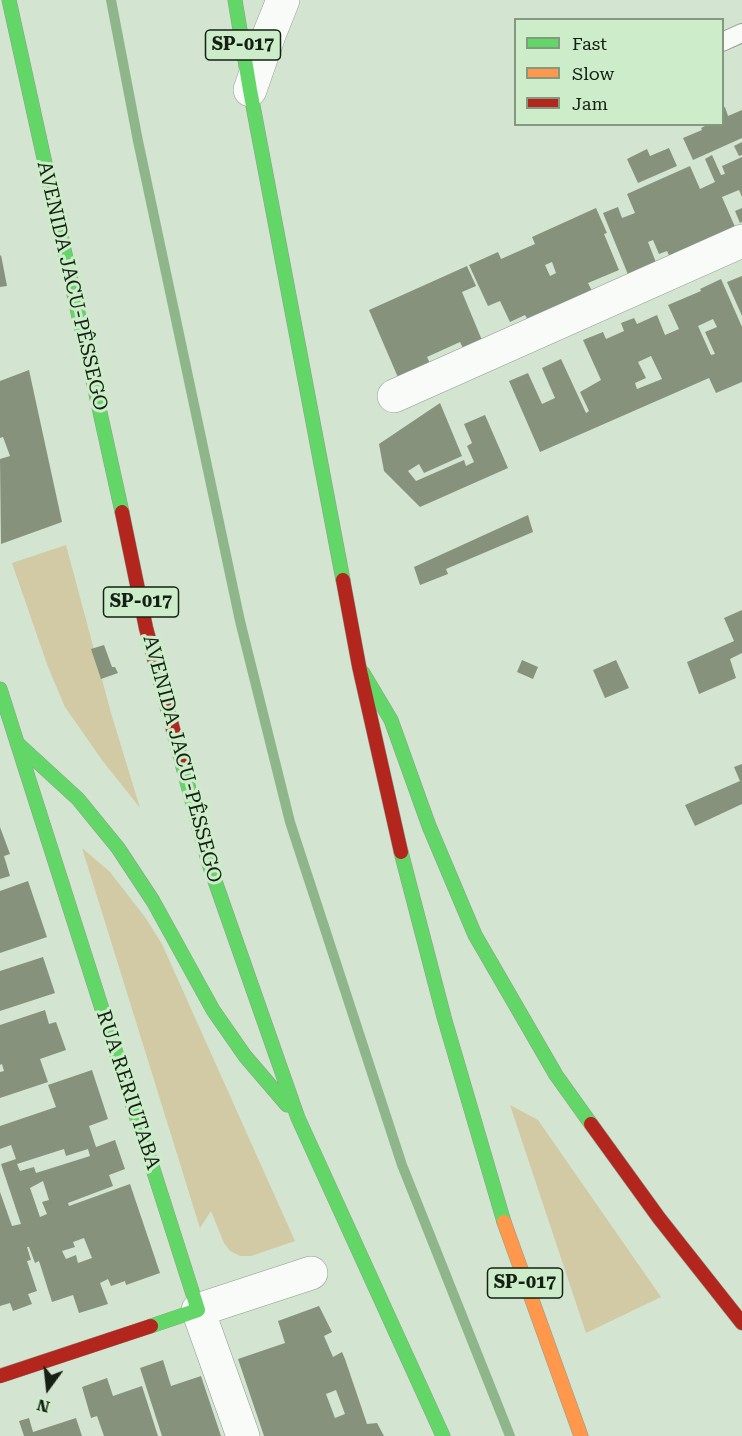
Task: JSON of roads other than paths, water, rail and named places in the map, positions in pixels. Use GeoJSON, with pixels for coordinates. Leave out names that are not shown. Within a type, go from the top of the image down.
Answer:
{"type":"FeatureCollection","features":[{"type":"Feature","properties":{"kind":"main road","name":"AVENIDA JACU-PÊSSEGO"},"geometry":{"type":"LineString","coordinates":[[9,0],[146,628],[209,864],[298,1118],[443,1436]]}},
{"type":"Feature","properties":{"kind":"main road","name":"SP-017"},"geometry":{"type":"LineString","coordinates":[[235,0],[359,666],[399,846],[421,934],[509,1239],[581,1436]]}},
{"type":"Feature","properties":{"kind":"main road"},"geometry":{"type":"LineString","coordinates":[[359,666],[391,720],[429,826],[475,935],[556,1076],[660,1218],[742,1323]]}},
{"type":"Feature","properties":{"kind":"main road","name":"RUA RERIUTABA"},"geometry":{"type":"LineString","coordinates":[[0,689],[8,746],[198,1310]]}},
{"type":"Feature","properties":{"kind":"main road"},"geometry":{"type":"LineString","coordinates":[[8,746],[78,799],[118,848],[153,901],[213,1010],[245,1056],[298,1118]]}},
{"type":"Feature","properties":{"kind":"main road"},"geometry":{"type":"LineString","coordinates":[[0,1376],[198,1310]]}},
{"type":"Feature","properties":{"kind":"street"},"geometry":{"type":"LineString","coordinates":[[250,90],[283,0]]}},
{"type":"Feature","properties":{"kind":"street"},"geometry":{"type":"LineString","coordinates":[[394,396],[742,242]]}},
{"type":"Feature","properties":{"kind":"street"},"geometry":{"type":"LineString","coordinates":[[198,1310],[311,1273]]}},
{"type":"Feature","properties":{"kind":"street","name":"RUA RERIUTABA"},"geometry":{"type":"LineString","coordinates":[[198,1310],[243,1436]]}},
{"type":"Feature","properties":{"kind":"lane"},"geometry":{"type":"LineString","coordinates":[[724,42],[742,33]]}},
{"type":"Feature","properties":{"kind":"waterway"},"geometry":{"type":"LineString","coordinates":[[111,0],[138,141],[240,621],[290,822],[402,1165],[510,1436]]}}]}
